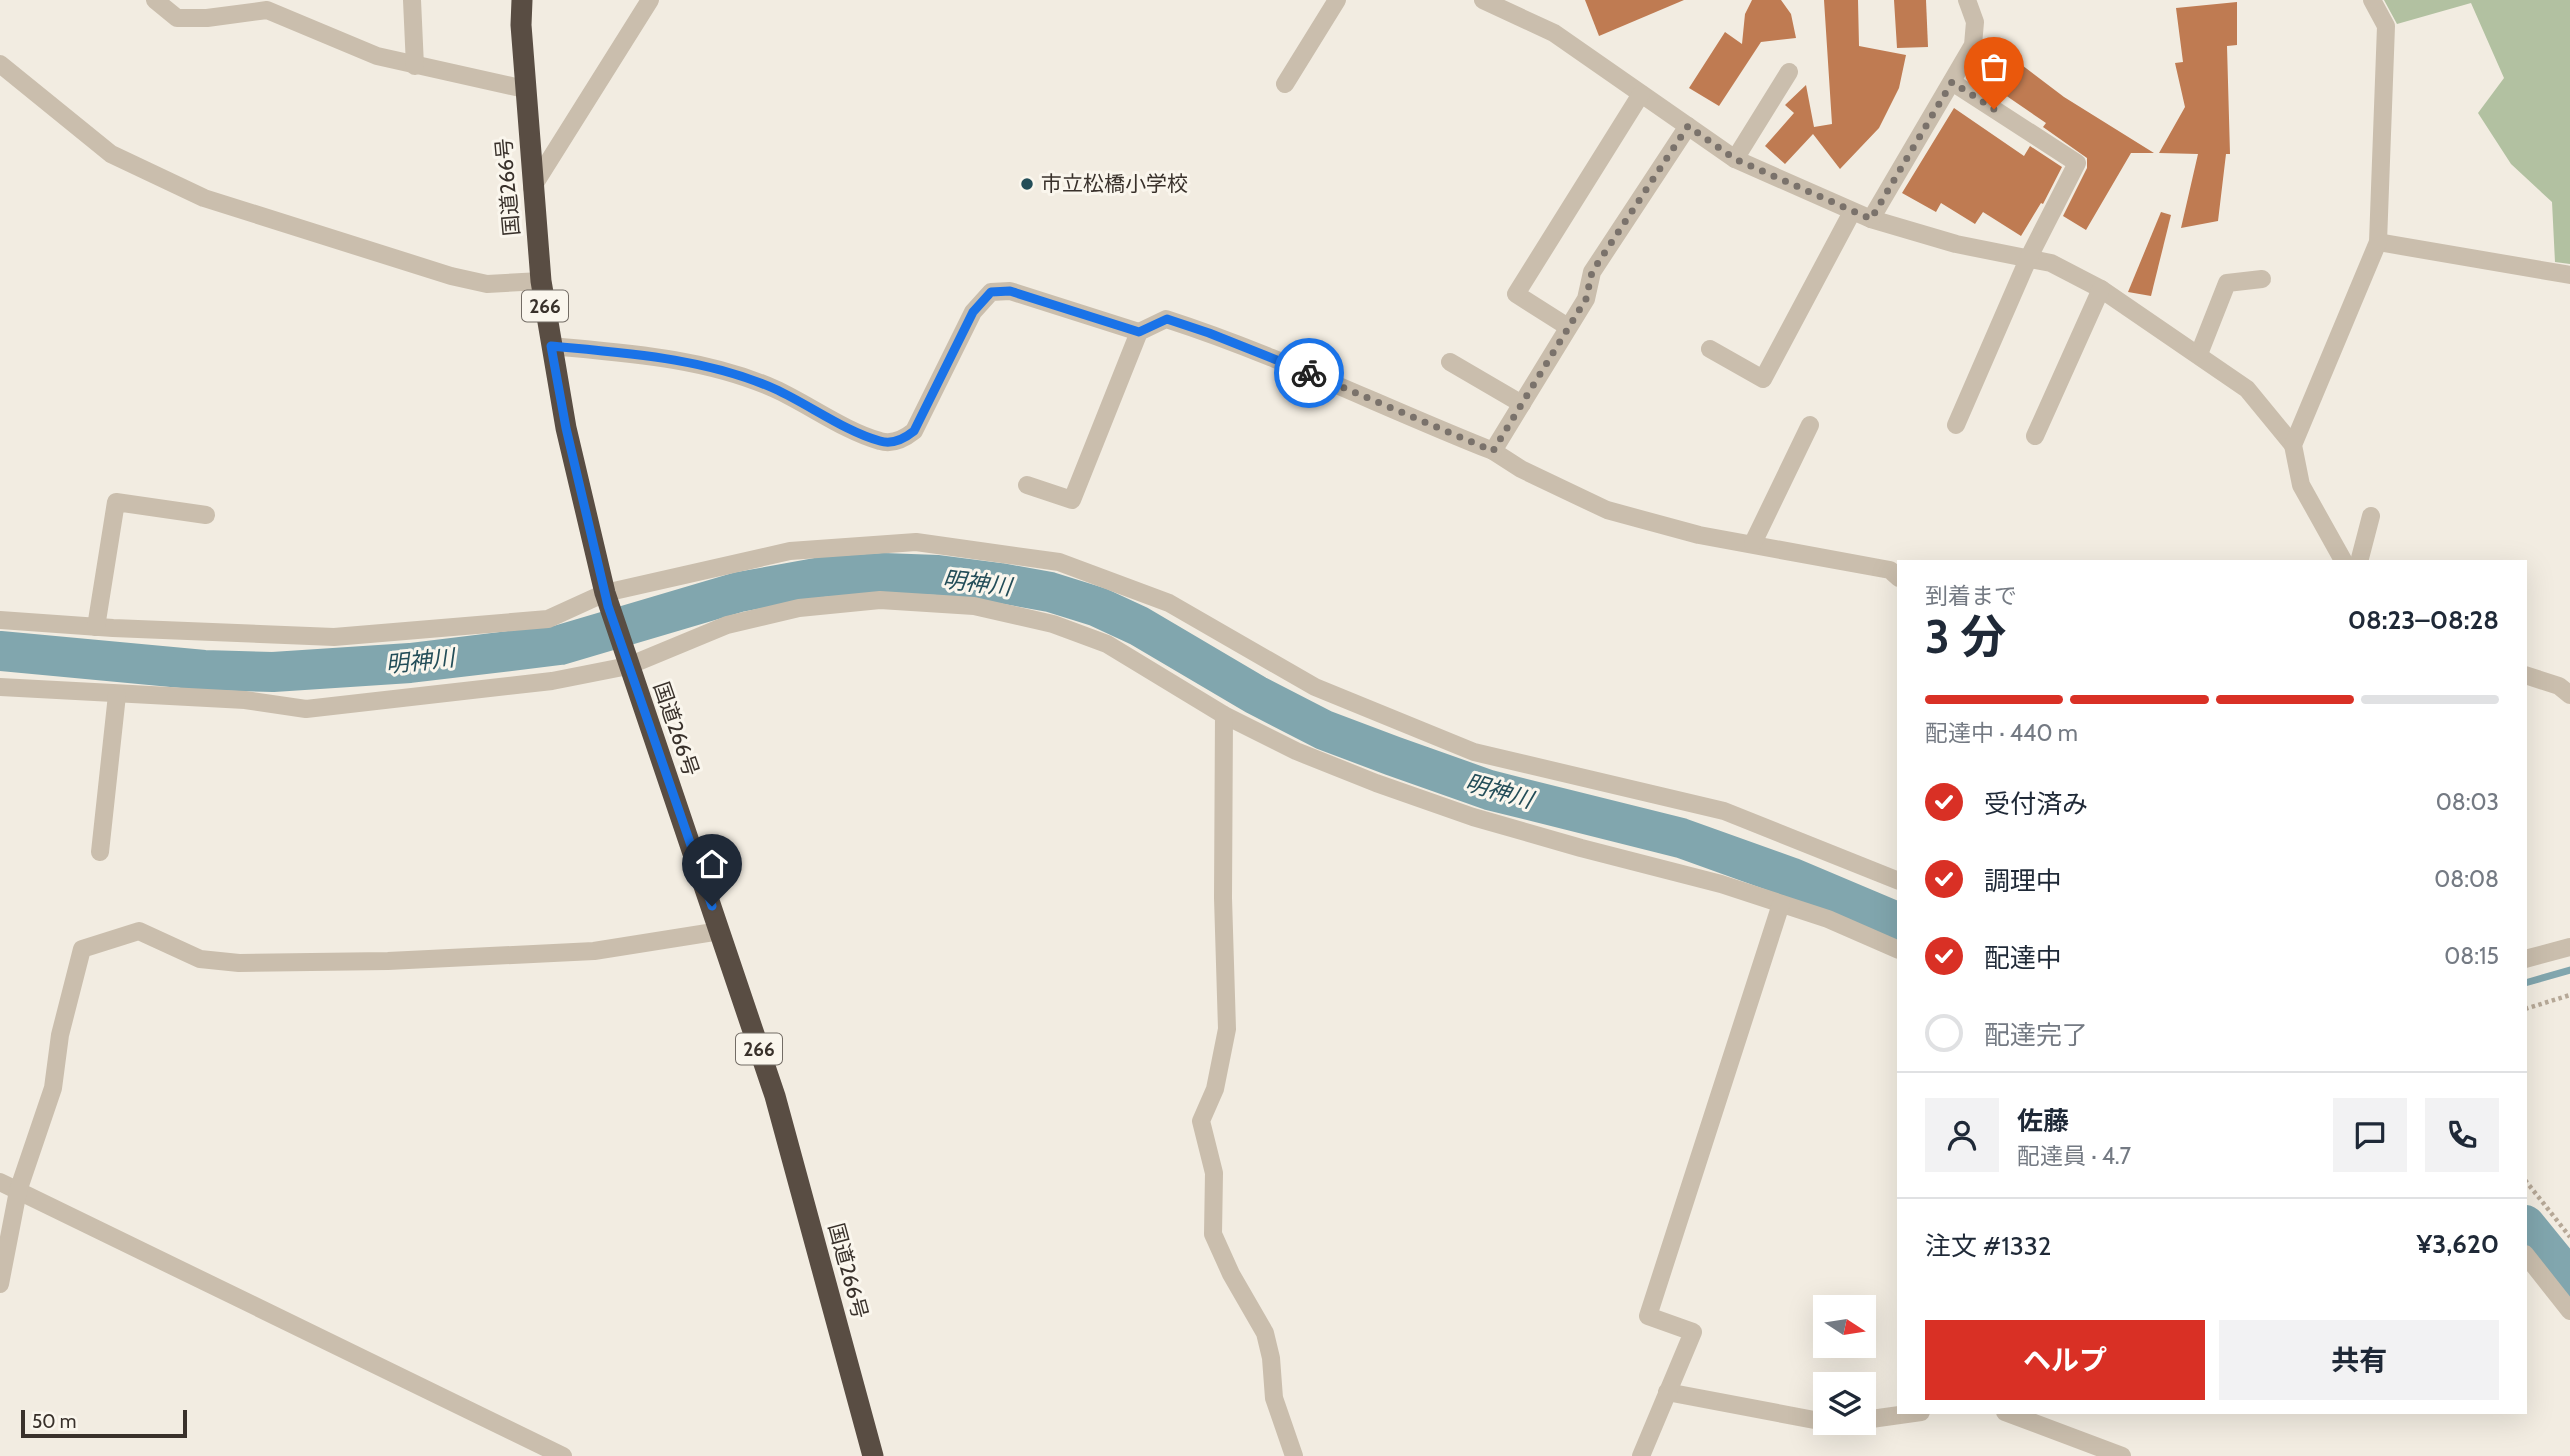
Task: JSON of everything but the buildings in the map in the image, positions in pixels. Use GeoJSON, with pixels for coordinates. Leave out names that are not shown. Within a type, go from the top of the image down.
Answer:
{"type":"FeatureCollection","features":[{"type":"Feature","properties":{"kind":"highway","name":"国道266号"},"geometry":{"type":"LineString","coordinates":[[522,0],[525,89],[541,281],[566,428],[607,600],[775,1096],[873,1456]]}},
{"type":"Feature","properties":{"kind":"street"},"geometry":{"type":"LineString","coordinates":[[155,0],[177,18],[207,18],[267,9],[377,56],[525,89]]}},
{"type":"Feature","properties":{"kind":"street"},"geometry":{"type":"LineString","coordinates":[[412,0],[415,66]]}},
{"type":"Feature","properties":{"kind":"street"},"geometry":{"type":"LineString","coordinates":[[532,188],[650,0]]}},
{"type":"Feature","properties":{"kind":"street"},"geometry":{"type":"LineString","coordinates":[[1285,84],[1337,0]]}},
{"type":"Feature","properties":{"kind":"street"},"geometry":{"type":"LineString","coordinates":[[1483,0],[1554,33],[1735,159],[1871,219],[1956,244],[2051,263],[2101,289],[2247,389],[2293,445],[2301,485],[2343,560]]}},
{"type":"Feature","properties":{"kind":"street"},"geometry":{"type":"LineString","coordinates":[[1871,219],[1973,45],[1975,22],[1967,0]]}},
{"type":"Feature","properties":{"kind":"street"},"geometry":{"type":"LineString","coordinates":[[2293,445],[2378,242],[2386,26],[2372,0]]}},
{"type":"Feature","properties":{"kind":"street"},"geometry":{"type":"LineString","coordinates":[[0,64],[111,154],[204,198],[451,276],[486,284],[541,281]]}},
{"type":"Feature","properties":{"kind":"street"},"geometry":{"type":"LineString","coordinates":[[1735,159],[1788,72]]}},
{"type":"Feature","properties":{"kind":"street"},"geometry":{"type":"LineString","coordinates":[[1952,82],[2077,163],[2029,257],[1956,425]]}},
{"type":"Feature","properties":{"kind":"street"},"geometry":{"type":"LineString","coordinates":[[1568,327],[1516,294],[1642,94]]}},
{"type":"Feature","properties":{"kind":"street"},"geometry":{"type":"LineString","coordinates":[[1493,451],[1586,299],[1592,272],[1688,126]]}},
{"type":"Feature","properties":{"kind":"street"},"geometry":{"type":"LineString","coordinates":[[1710,349],[1762,379],[1852,212]]}},
{"type":"Feature","properties":{"kind":"street"},"geometry":{"type":"LineString","coordinates":[[2378,242],[2570,275]]}},
{"type":"Feature","properties":{"kind":"street"},"geometry":{"type":"LineString","coordinates":[[2199,354],[2227,283],[2262,279]]}},
{"type":"Feature","properties":{"kind":"street"},"geometry":{"type":"LineString","coordinates":[[2035,436],[2101,289]]}},
{"type":"Feature","properties":{"kind":"street"},"geometry":{"type":"LineString","coordinates":[[551,346],[621,352],[700,366],[773,388],[881,442],[902,440],[914,431],[973,312],[991,292],[1010,291],[1139,332],[1167,319],[1209,333],[1493,451],[1521,469],[1607,510],[1699,535],[1890,570],[1897,576]]}},
{"type":"Feature","properties":{"kind":"street"},"geometry":{"type":"LineString","coordinates":[[1027,485],[1072,500],[1139,332]]}},
{"type":"Feature","properties":{"kind":"street"},"geometry":{"type":"LineString","coordinates":[[1450,362],[1522,404]]}},
{"type":"Feature","properties":{"kind":"street"},"geometry":{"type":"LineString","coordinates":[[1752,543],[1810,425]]}},
{"type":"Feature","properties":{"kind":"street"},"geometry":{"type":"LineString","coordinates":[[96,627],[116,502],[206,515]]}},
{"type":"Feature","properties":{"kind":"street"},"geometry":{"type":"LineString","coordinates":[[2360,560],[2371,516]]}},
{"type":"Feature","properties":{"kind":"street"},"geometry":{"type":"LineString","coordinates":[[0,620],[96,627],[334,637],[548,619],[607,600],[790,551],[916,542],[1059,562],[1169,603],[1315,687],[1474,752],[1724,811],[1897,880]]}},
{"type":"Feature","properties":{"kind":"street"},"geometry":{"type":"LineString","coordinates":[[0,687],[245,700],[306,709],[552,681],[727,625],[799,608],[880,600],[974,606],[1053,624],[1107,644],[1224,715],[1296,751],[1473,817],[1721,884],[1828,919],[1897,949]]}},
{"type":"Feature","properties":{"kind":"street"},"geometry":{"type":"LineString","coordinates":[[2527,676],[2558,686],[2570,695]]}},
{"type":"Feature","properties":{"kind":"street"},"geometry":{"type":"LineString","coordinates":[[100,852],[117,695]]}},
{"type":"Feature","properties":{"kind":"street"},"geometry":{"type":"LineString","coordinates":[[1224,715],[1223,898],[1227,1029],[1214,1089],[1201,1121],[1214,1173],[1213,1234],[1231,1274],[1265,1333],[1271,1358],[1274,1398],[1294,1456]]}},
{"type":"Feature","properties":{"kind":"street"},"geometry":{"type":"LineString","coordinates":[[1641,1456],[1693,1332],[1648,1316],[1781,904]]}},
{"type":"Feature","properties":{"kind":"street"},"geometry":{"type":"LineString","coordinates":[[0,1284],[18,1191],[52,1088],[60,1035],[82,949],[139,931],[200,959],[226,962],[388,961],[594,951],[720,931]]}},
{"type":"Feature","properties":{"kind":"street"},"geometry":{"type":"LineString","coordinates":[[2527,958],[2570,947]]}},
{"type":"Feature","properties":{"kind":"street"},"geometry":{"type":"LineString","coordinates":[[0,1182],[563,1456]]}},
{"type":"Feature","properties":{"kind":"street"},"geometry":{"type":"LineString","coordinates":[[2527,1257],[2570,1311]]}},
{"type":"Feature","properties":{"kind":"street"},"geometry":{"type":"LineString","coordinates":[[1667,1392],[1813,1419]]}},
{"type":"Feature","properties":{"kind":"street"},"geometry":{"type":"LineString","coordinates":[[1876,1418],[1907,1414]]}},
{"type":"Feature","properties":{"kind":"street"},"geometry":{"type":"LineString","coordinates":[[2010,1414],[2122,1456]]}},
{"type":"Feature","properties":{"kind":"path"},"geometry":{"type":"LineString","coordinates":[[2527,1008],[2570,995]]}},
{"type":"Feature","properties":{"kind":"path"},"geometry":{"type":"LineString","coordinates":[[2527,1183],[2570,1237]]}},
{"type":"Feature","properties":{"kind":"green space"},"geometry":{"type":"Polygon","coordinates":[[[2384,0],[2570,0],[2570,264],[2555,262],[2552,202],[2511,164],[2478,113],[2504,78],[2471,3],[2397,24],[2384,0]]]}},
{"type":"Feature","properties":{"kind":"waterway","name":"明神川"},"geometry":{"type":"LineString","coordinates":[[0,651],[204,670],[273,672],[410,663],[560,645],[739,592],[822,577],[883,573],[938,575],[1000,583],[1050,592],[1098,607],[1139,626],[1256,695],[1324,730],[1489,790],[1681,838],[1790,877],[1897,922]]}},
{"type":"Feature","properties":{"kind":"waterway"},"geometry":{"type":"LineString","coordinates":[[2527,982],[2570,970]]}},
{"type":"Feature","properties":{"kind":"waterway","name":"明神川"},"geometry":{"type":"LineString","coordinates":[[2527,1227],[2570,1280]]}},
{"type":"Feature","properties":{"kind":"way so far"},"geometry":{"type":"LineString","coordinates":[[1309,373],[1379,405],[1493,451],[1586,299],[1592,272],[1688,126],[1735,159],[1871,219],[1952,82],[1994,109]]}},
{"type":"Feature","properties":{"kind":"place","name":"市立松橋小学校"},"geometry":{"type":"Point","coordinates":[1027,184]}},
{"type":"Feature","properties":{"kind":"route"},"geometry":{"type":"LineString","coordinates":[[712,906],[608,606],[566,428],[551,346],[621,352],[700,366],[773,388],[881,442],[902,440],[914,431],[973,312],[991,292],[1010,291],[1139,332],[1167,319],[1309,373]]}}]}
